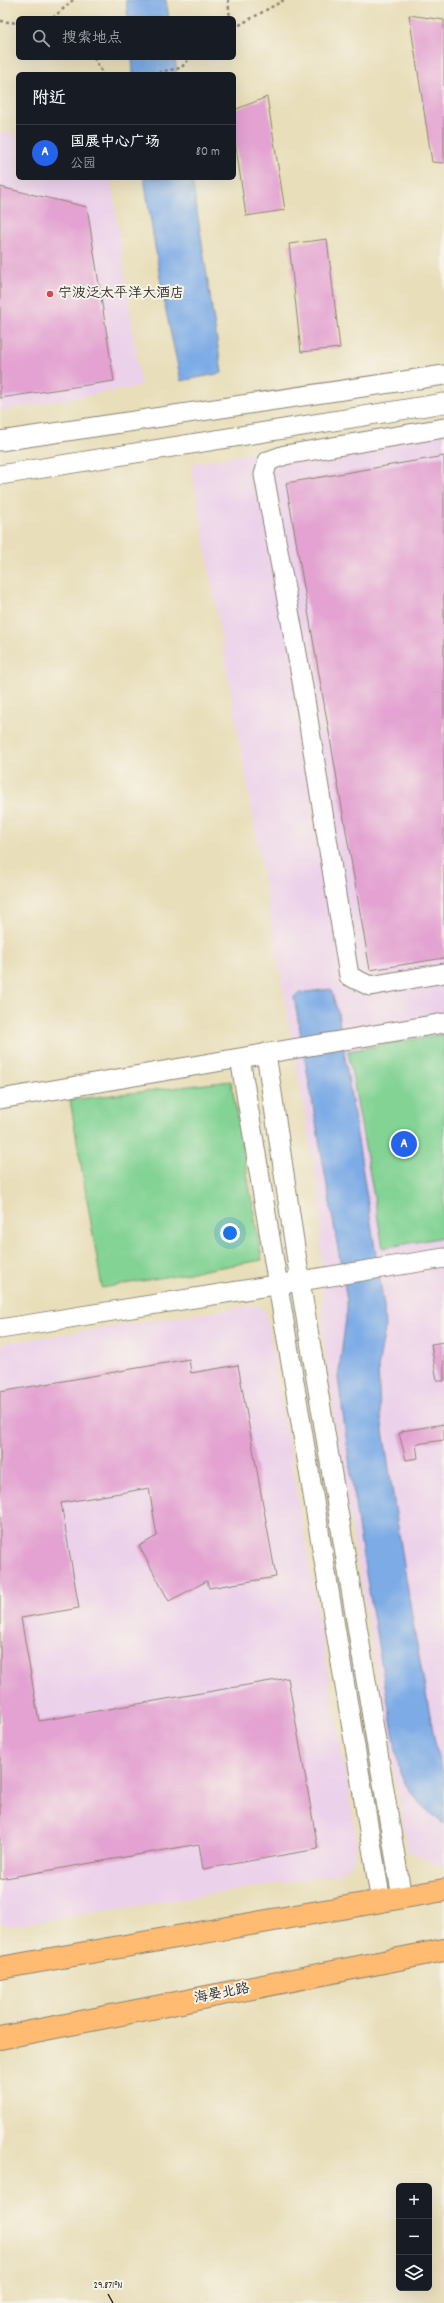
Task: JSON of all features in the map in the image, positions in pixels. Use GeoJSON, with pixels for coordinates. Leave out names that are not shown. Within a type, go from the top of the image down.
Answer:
{"type":"FeatureCollection","features":[{"type":"Feature","properties":{"kind":"main road"},"geometry":{"type":"LineString","coordinates":[[0,1968],[444,1890]]}},
{"type":"Feature","properties":{"kind":"main road","name":"海晏北路"},"geometry":{"type":"LineString","coordinates":[[0,2038],[444,1950]]}},
{"type":"Feature","properties":{"kind":"street"},"geometry":{"type":"LineString","coordinates":[[0,441],[444,375]]}},
{"type":"Feature","properties":{"kind":"street"},"geometry":{"type":"LineString","coordinates":[[0,475],[444,403]]}},
{"type":"Feature","properties":{"kind":"street"},"geometry":{"type":"LineString","coordinates":[[444,428],[285,455],[268,462],[264,475],[302,681],[350,976],[370,986],[444,973]]}},
{"type":"Feature","properties":{"kind":"street"},"geometry":{"type":"LineString","coordinates":[[0,1099],[444,1023]]}},
{"type":"Feature","properties":{"kind":"street"},"geometry":{"type":"LineString","coordinates":[[266,1053],[392,1900]]}},
{"type":"Feature","properties":{"kind":"street"},"geometry":{"type":"LineString","coordinates":[[240,1058],[278,1285],[392,1900]]}},
{"type":"Feature","properties":{"kind":"street"},"geometry":{"type":"LineString","coordinates":[[0,1329],[444,1258]]}},
{"type":"Feature","properties":{"kind":"path"},"geometry":{"type":"LineString","coordinates":[[58,16],[73,0]]}},
{"type":"Feature","properties":{"kind":"path"},"geometry":{"type":"LineString","coordinates":[[228,0],[230,16]]}},
{"type":"Feature","properties":{"kind":"path"},"geometry":{"type":"LineString","coordinates":[[236,27],[284,0]]}},
{"type":"Feature","properties":{"kind":"path"},"geometry":{"type":"LineString","coordinates":[[0,21],[16,23]]}},
{"type":"Feature","properties":{"kind":"path"},"geometry":{"type":"LineString","coordinates":[[95,60],[101,72]]}},
{"type":"Feature","properties":{"kind":"path"},"geometry":{"type":"LineString","coordinates":[[158,72],[181,68],[188,60]]}},
{"type":"Feature","properties":{"kind":"shaded area","name":"宁波泛太平洋大酒店"},"geometry":{"type":"Polygon","coordinates":[[[0,132],[16,135],[16,180],[111,180],[141,386],[0,411],[0,132]]]}},
{"type":"Feature","properties":{"kind":"shaded area"},"geometry":{"type":"Polygon","coordinates":[[[444,418],[444,1865],[436,1865],[408,1850],[343,1478],[323,1337],[320,1200],[191,464],[444,418]]]}},
{"type":"Feature","properties":{"kind":"shaded area"},"geometry":{"type":"Polygon","coordinates":[[[259,1305],[266,1313],[357,1840],[353,1862],[340,1874],[10,1926],[0,1923],[0,1344],[259,1305]]]}},
{"type":"Feature","properties":{"kind":"green space"},"geometry":{"type":"Polygon","coordinates":[[[444,1034],[444,1237],[383,1248],[348,1051],[444,1034]]]}},
{"type":"Feature","properties":{"kind":"green space"},"geometry":{"type":"Polygon","coordinates":[[[231,1081],[262,1260],[102,1288],[70,1100],[231,1081]]]}},
{"type":"Feature","properties":{"kind":"water"},"geometry":{"type":"Polygon","coordinates":[[[126,0],[166,0],[169,16],[128,16],[126,0]]]}},
{"type":"Feature","properties":{"kind":"water"},"geometry":{"type":"Polygon","coordinates":[[[132,60],[175,60],[177,72],[133,72],[132,60]]]}},
{"type":"Feature","properties":{"kind":"water"},"geometry":{"type":"Polygon","coordinates":[[[144,180],[192,180],[222,373],[181,381],[163,297],[144,180]]]}},
{"type":"Feature","properties":{"kind":"water"},"geometry":{"type":"Polygon","coordinates":[[[331,989],[338,1013],[384,1306],[385,1329],[378,1368],[380,1411],[414,1629],[439,1763],[444,1773],[444,1824],[418,1802],[408,1789],[400,1773],[359,1533],[338,1378],[347,1300],[294,997],[298,993],[331,989]]]}},
{"type":"Feature","properties":{"kind":"building"},"geometry":{"type":"Polygon","coordinates":[[[409,15],[444,20],[444,163],[432,162],[409,15]]]}},
{"type":"Feature","properties":{"kind":"building"},"geometry":{"type":"Polygon","coordinates":[[[267,97],[285,210],[246,216],[236,147],[236,109],[267,97]]]}},
{"type":"Feature","properties":{"kind":"building","name":"宁波泛太平洋大酒店"},"geometry":{"type":"Polygon","coordinates":[[[0,187],[87,207],[114,381],[0,398],[0,187]]]}},
{"type":"Feature","properties":{"kind":"building"},"geometry":{"type":"Polygon","coordinates":[[[327,239],[340,348],[301,352],[289,244],[327,239]]]}},
{"type":"Feature","properties":{"kind":"building"},"geometry":{"type":"Polygon","coordinates":[[[444,456],[444,958],[370,970],[286,483],[444,456]]]}},
{"type":"Feature","properties":{"kind":"building"},"geometry":{"type":"Polygon","coordinates":[[[444,1342],[444,1381],[437,1381],[431,1344],[444,1342]]]}},
{"type":"Feature","properties":{"kind":"building"},"geometry":{"type":"Polygon","coordinates":[[[189,1359],[191,1373],[238,1365],[276,1577],[209,1588],[207,1581],[169,1601],[139,1546],[157,1536],[149,1488],[61,1503],[79,1608],[21,1618],[39,1721],[288,1678],[318,1849],[203,1869],[199,1844],[0,1879],[0,1392],[189,1359]]]}},
{"type":"Feature","properties":{"kind":"building"},"geometry":{"type":"Polygon","coordinates":[[[444,1424],[444,1440],[416,1444],[418,1458],[406,1460],[399,1433],[402,1433],[402,1431],[444,1424]]]}},
{"type":"Feature","properties":{"kind":"place","name":"宁波泛太平洋大酒店"},"geometry":{"type":"Point","coordinates":[50,294]}},
{"type":"Feature","properties":{"kind":"place","name":"国展中心广场"},"geometry":{"type":"Point","coordinates":[404,1144]}}]}
